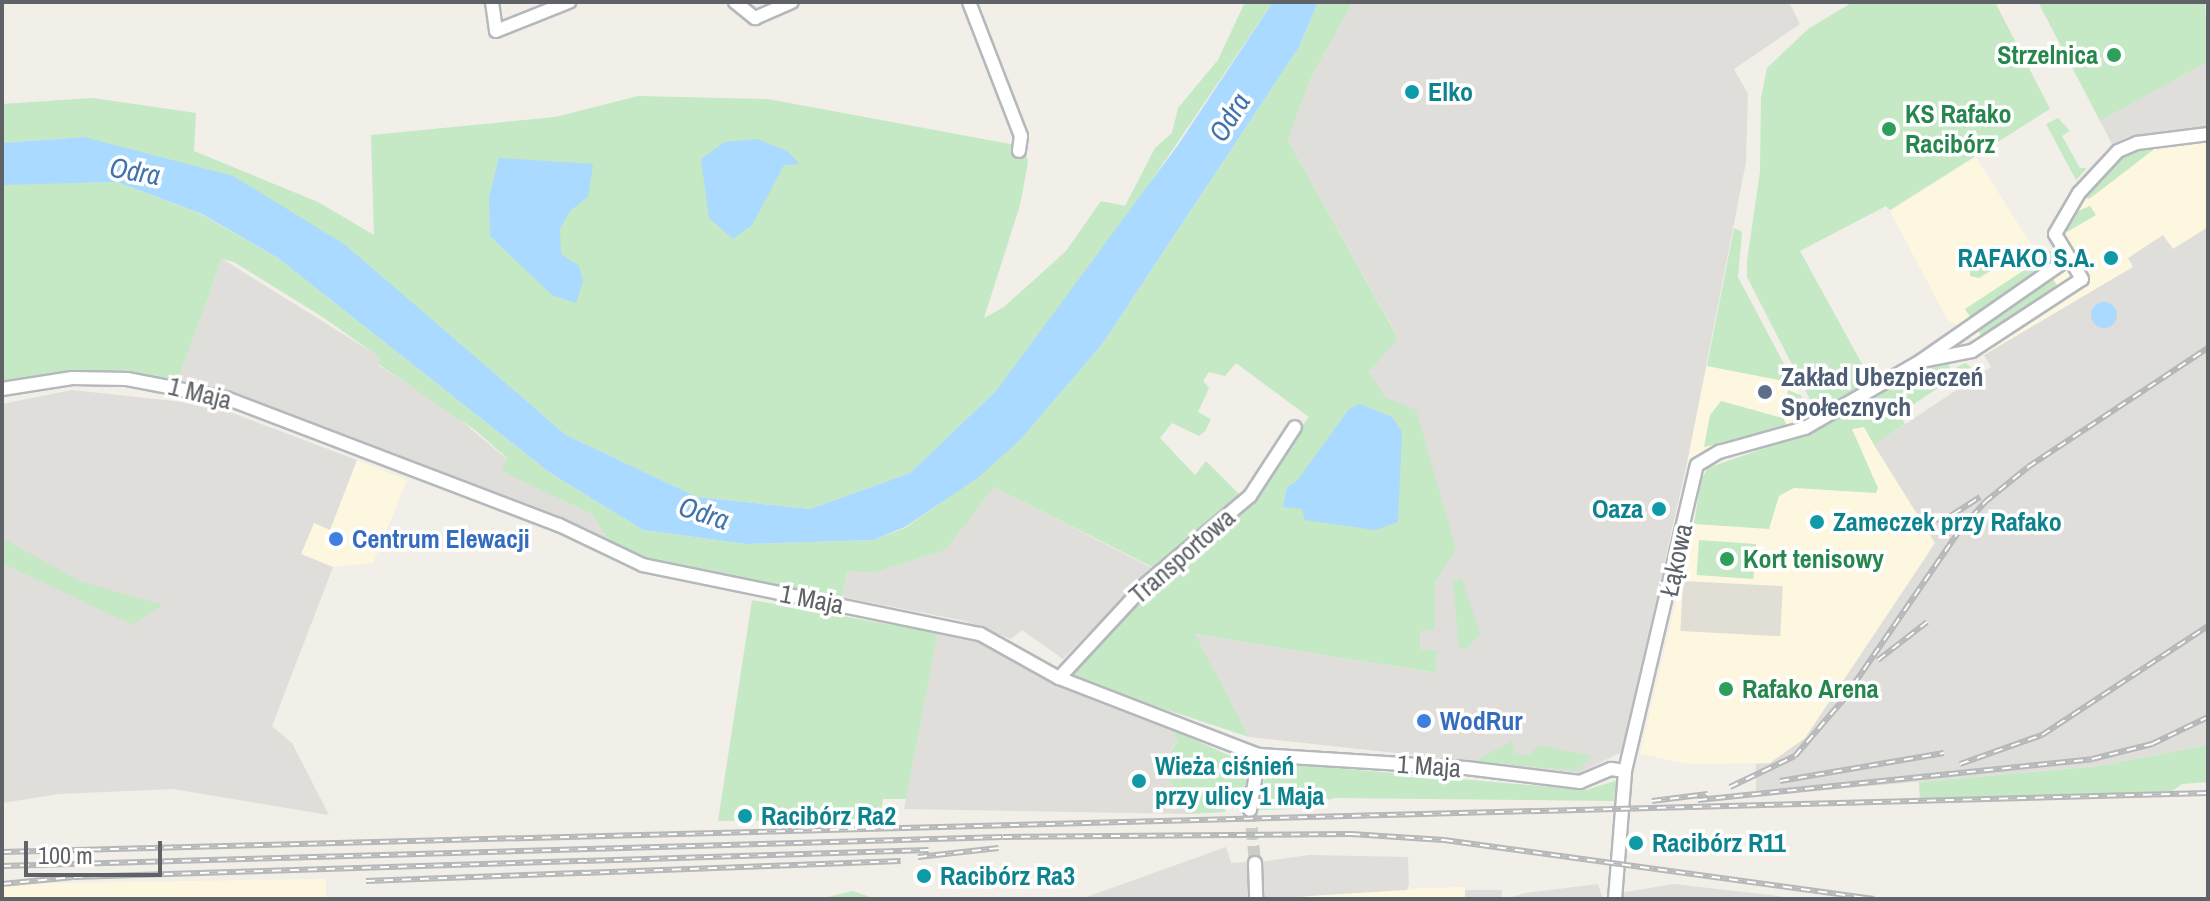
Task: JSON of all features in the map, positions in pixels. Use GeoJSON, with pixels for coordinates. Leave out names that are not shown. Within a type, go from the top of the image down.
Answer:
{"type":"FeatureCollection","features":[{"type":"Feature","properties":{"kind":"street"},"geometry":{"type":"LineString","coordinates":[[492,2],[496,31],[569,2]]}},
{"type":"Feature","properties":{"kind":"street"},"geometry":{"type":"LineString","coordinates":[[735,2],[755,18],[792,2]]}},
{"type":"Feature","properties":{"kind":"street"},"geometry":{"type":"LineString","coordinates":[[969,2],[1021,136],[1019,151]]}},
{"type":"Feature","properties":{"kind":"street","name":"Łąkowa"},"geometry":{"type":"LineString","coordinates":[[1921,361],[1972,351],[2082,279],[2055,234],[2079,193],[2111,157],[2137,143],[2208,134]]}},
{"type":"Feature","properties":{"kind":"street","name":"Łąkowa"},"geometry":{"type":"LineString","coordinates":[[1615,899],[1625,771],[1697,465],[1719,452],[1805,428],[1921,361],[2069,258]]}},
{"type":"Feature","properties":{"kind":"street"},"geometry":{"type":"LineString","coordinates":[[1953,336],[1972,351]]}},
{"type":"Feature","properties":{"kind":"street"},"geometry":{"type":"LineString","coordinates":[[1953,336],[1954,354]]}},
{"type":"Feature","properties":{"kind":"street","name":"1 Maja"},"geometry":{"type":"LineString","coordinates":[[2,389],[72,378],[127,379],[226,398],[559,525],[643,565],[980,634],[1059,678],[1259,755],[1466,768],[1580,782],[1611,769],[1625,771]]}},
{"type":"Feature","properties":{"kind":"street","name":"Transportowa"},"geometry":{"type":"LineString","coordinates":[[1059,678],[1147,583],[1250,496],[1295,427]]}},
{"type":"Feature","properties":{"kind":"street"},"geometry":{"type":"LineString","coordinates":[[1250,810],[1259,755]]}},
{"type":"Feature","properties":{"kind":"street"},"geometry":{"type":"LineString","coordinates":[[1255,863],[1256,899]]}},
{"type":"Feature","properties":{"kind":"shaded area"},"geometry":{"type":"Polygon","coordinates":[[[1353,2],[1789,2],[1800,24],[1734,69],[1748,94],[1746,162],[1687,463],[1622,752],[1579,773],[1249,737],[1194,634],[1435,673],[1437,650],[1421,651],[1420,630],[1435,630],[1435,583],[1455,549],[1369,371],[1398,337],[1288,140],[1310,80],[1353,2]]]}},
{"type":"Feature","properties":{"kind":"shaded area"},"geometry":{"type":"Polygon","coordinates":[[[2208,62],[2208,129],[2129,136],[2112,144],[2100,121],[2208,62]]]}},
{"type":"Feature","properties":{"kind":"shaded area"},"geometry":{"type":"Polygon","coordinates":[[[2208,139],[2208,227],[2173,249],[2163,235],[2134,266],[1984,355],[1966,332],[1947,319],[1890,211],[1976,157],[2030,243],[2054,252],[2088,187],[2147,144],[2208,139]]]}},
{"type":"Feature","properties":{"kind":"shaded area"},"geometry":{"type":"Polygon","coordinates":[[[2208,227],[2208,745],[2099,766],[1756,796],[1756,764],[1770,763],[1805,738],[1935,543],[1874,445],[1991,367],[1984,355],[2133,267],[2128,258],[2163,235],[2173,249],[2208,227]]]}},
{"type":"Feature","properties":{"kind":"shaded area"},"geometry":{"type":"Polygon","coordinates":[[[222,259],[382,358],[378,365],[452,413],[507,459],[503,471],[591,514],[609,540],[350,436],[178,380],[222,259]]]}},
{"type":"Feature","properties":{"kind":"shaded area"},"geometry":{"type":"Polygon","coordinates":[[[1707,366],[1794,383],[1811,420],[1687,463],[1707,366]]]}},
{"type":"Feature","properties":{"kind":"shaded area"},"geometry":{"type":"Polygon","coordinates":[[[72,390],[211,405],[357,460],[330,530],[314,523],[301,554],[333,567],[272,726],[292,743],[329,815],[173,789],[59,794],[2,803],[2,404],[72,390]]]}},
{"type":"Feature","properties":{"kind":"shaded area"},"geometry":{"type":"Polygon","coordinates":[[[1864,427],[1935,543],[1836,699],[1805,739],[1770,763],[1689,764],[1640,754],[1701,494],[1864,427]]]}},
{"type":"Feature","properties":{"kind":"shaded area"},"geometry":{"type":"Polygon","coordinates":[[[357,460],[407,480],[373,563],[333,567],[301,554],[314,522],[330,529],[357,460]]]}},
{"type":"Feature","properties":{"kind":"shaded area"},"geometry":{"type":"Polygon","coordinates":[[[994,487],[1152,568],[1063,659],[1022,630],[1011,639],[965,621],[842,597],[847,571],[873,573],[946,550],[994,487]]]}},
{"type":"Feature","properties":{"kind":"shaded area"},"geometry":{"type":"Polygon","coordinates":[[[1683,581],[1783,586],[1780,636],[1680,631],[1683,581]]]}},
{"type":"Feature","properties":{"kind":"shaded area"},"geometry":{"type":"Polygon","coordinates":[[[938,633],[985,643],[1056,685],[1173,730],[1177,741],[1159,769],[1184,797],[1188,814],[904,809],[938,633]]]}},
{"type":"Feature","properties":{"kind":"shaded area"},"geometry":{"type":"Polygon","coordinates":[[[1226,847],[1231,863],[1249,862],[1251,899],[1081,899],[1226,847]]]}},
{"type":"Feature","properties":{"kind":"shaded area"},"geometry":{"type":"Polygon","coordinates":[[[1309,855],[1408,857],[1409,885],[1407,890],[1262,899],[1259,862],[1309,855]]]}},
{"type":"Feature","properties":{"kind":"shaded area"},"geometry":{"type":"Polygon","coordinates":[[[326,879],[326,899],[2,899],[2,884],[326,879]]]}},
{"type":"Feature","properties":{"kind":"shaded area"},"geometry":{"type":"Polygon","coordinates":[[[1598,884],[1603,899],[1505,899],[1525,893],[1598,884]]]}},
{"type":"Feature","properties":{"kind":"shaded area"},"geometry":{"type":"Polygon","coordinates":[[[1674,884],[1789,899],[1622,899],[1620,893],[1674,884]]]}},
{"type":"Feature","properties":{"kind":"shaded area"},"geometry":{"type":"Polygon","coordinates":[[[1465,887],[1465,899],[1305,899],[1304,892],[1465,887]]]}},
{"type":"Feature","properties":{"kind":"shaded area"},"geometry":{"type":"Polygon","coordinates":[[[1465,890],[1502,890],[1502,899],[1465,899],[1465,890]]]}},
{"type":"Feature","properties":{"kind":"green space"},"geometry":{"type":"Polygon","coordinates":[[[1245,2],[1273,2],[1120,227],[996,391],[910,473],[810,509],[697,497],[566,435],[425,314],[84,137],[2,143],[2,104],[93,98],[196,113],[194,151],[318,202],[374,235],[371,135],[555,117],[638,96],[768,99],[1010,144],[1023,137],[1028,163],[1020,205],[984,318],[1004,307],[1066,251],[1101,201],[1125,206],[1155,148],[1172,133],[1178,108],[1218,60],[1245,2]]]}},
{"type":"Feature","properties":{"kind":"green space"},"geometry":{"type":"Polygon","coordinates":[[[1318,2],[1353,2],[1310,80],[1288,140],[1398,338],[1369,372],[1385,397],[1416,410],[1456,549],[1435,583],[1435,630],[1420,631],[1421,650],[1437,650],[1436,673],[1195,634],[1249,737],[1073,679],[1070,672],[1162,578],[1152,567],[994,487],[946,550],[873,573],[847,571],[842,597],[654,562],[609,540],[591,514],[502,471],[507,458],[475,430],[378,364],[381,358],[321,316],[234,262],[222,259],[178,380],[70,373],[2,385],[2,184],[117,182],[201,214],[278,258],[549,472],[643,530],[747,544],[873,540],[905,528],[979,476],[1020,440],[1103,343],[1299,47],[1318,2]],[[1236,363],[1225,376],[1209,372],[1203,381],[1209,388],[1198,412],[1211,419],[1205,431],[1199,436],[1172,423],[1160,438],[1195,475],[1206,461],[1245,500],[1309,417],[1236,363]]]}},
{"type":"Feature","properties":{"kind":"green space","name":"KS Rafako Racibórz"},"geometry":{"type":"Polygon","coordinates":[[[1853,2],[1995,2],[2050,109],[1890,210],[1886,206],[1800,251],[1872,382],[1818,415],[1747,277],[1747,261],[1760,172],[1761,98],[1767,68],[1808,29],[1853,2]]]}},
{"type":"Feature","properties":{"kind":"green space","name":"Strzelnica"},"geometry":{"type":"Polygon","coordinates":[[[2038,2],[2205,2],[2208,62],[2100,121],[2038,2]]]}},
{"type":"Feature","properties":{"kind":"green space"},"geometry":{"type":"Polygon","coordinates":[[[2058,118],[2070,131],[2062,136],[2080,168],[2087,168],[2076,180],[2046,124],[2058,118]]]}},
{"type":"Feature","properties":{"kind":"green space"},"geometry":{"type":"Polygon","coordinates":[[[2151,145],[2153,150],[2089,199],[2083,196],[2125,152],[2151,145]]]}},
{"type":"Feature","properties":{"kind":"green space"},"geometry":{"type":"Polygon","coordinates":[[[2090,206],[2096,215],[2067,232],[2065,223],[2073,213],[2090,206]]]}},
{"type":"Feature","properties":{"kind":"green space"},"geometry":{"type":"Polygon","coordinates":[[[1734,228],[1742,232],[1738,277],[1794,383],[1707,366],[1734,228]]]}},
{"type":"Feature","properties":{"kind":"green space"},"geometry":{"type":"Polygon","coordinates":[[[2039,249],[2055,252],[2048,268],[1971,318],[1965,309],[2032,265],[2027,257],[2039,249]]]}},
{"type":"Feature","properties":{"kind":"green space"},"geometry":{"type":"Polygon","coordinates":[[[1997,250],[2006,254],[2005,262],[1979,278],[1970,276],[1970,268],[1997,250]]]}},
{"type":"Feature","properties":{"kind":"green space"},"geometry":{"type":"Polygon","coordinates":[[[2051,276],[2060,290],[1984,340],[1975,326],[2051,276]]]}},
{"type":"Feature","properties":{"kind":"green space"},"geometry":{"type":"Polygon","coordinates":[[[1948,362],[1953,378],[1899,414],[1905,424],[1874,445],[1864,427],[1852,429],[1878,488],[1876,493],[1794,488],[1779,496],[1769,529],[1694,524],[1701,480],[1708,468],[1814,431],[1904,376],[1948,362]]]}},
{"type":"Feature","properties":{"kind":"green space"},"geometry":{"type":"Polygon","coordinates":[[[1966,363],[1979,375],[1960,387],[1957,367],[1966,363]]]}},
{"type":"Feature","properties":{"kind":"green space"},"geometry":{"type":"Polygon","coordinates":[[[1788,390],[1801,395],[1811,416],[1805,426],[1784,414],[1788,390]]]}},
{"type":"Feature","properties":{"kind":"green space"},"geometry":{"type":"Polygon","coordinates":[[[1721,401],[1783,418],[1789,428],[1704,447],[1710,415],[1721,401]]]}},
{"type":"Feature","properties":{"kind":"green space"},"geometry":{"type":"Polygon","coordinates":[[[2,538],[80,581],[163,605],[133,625],[2,563],[2,538]]]}},
{"type":"Feature","properties":{"kind":"green space","name":"Kort tenisowy"},"geometry":{"type":"Polygon","coordinates":[[[1699,540],[1756,544],[1753,579],[1697,575],[1699,540]]]}},
{"type":"Feature","properties":{"kind":"green space"},"geometry":{"type":"Polygon","coordinates":[[[1462,578],[1480,635],[1466,649],[1459,648],[1453,581],[1462,578]]]}},
{"type":"Feature","properties":{"kind":"green space"},"geometry":{"type":"Polygon","coordinates":[[[752,600],[938,633],[906,799],[883,799],[880,819],[718,821],[752,600]]]}},
{"type":"Feature","properties":{"kind":"green space"},"geometry":{"type":"Polygon","coordinates":[[[1173,730],[1233,757],[1249,786],[1247,811],[1226,805],[1225,812],[1188,814],[1184,797],[1159,769],[1177,742],[1173,730]]]}},
{"type":"Feature","properties":{"kind":"green space"},"geometry":{"type":"Polygon","coordinates":[[[1512,741],[1515,753],[1528,756],[1539,745],[1592,756],[1578,771],[1474,761],[1512,741]]]}},
{"type":"Feature","properties":{"kind":"green space"},"geometry":{"type":"Polygon","coordinates":[[[2208,745],[2208,782],[2182,784],[2172,791],[1920,801],[1919,782],[2099,766],[2208,745]]]}},
{"type":"Feature","properties":{"kind":"green space"},"geometry":{"type":"Polygon","coordinates":[[[1273,765],[1586,790],[1618,780],[1614,801],[1335,798],[1294,809],[1257,810],[1266,772],[1273,765]]]}},
{"type":"Feature","properties":{"kind":"green space"},"geometry":{"type":"Polygon","coordinates":[[[853,891],[870,897],[896,899],[819,899],[853,891]]]}},
{"type":"Feature","properties":{"kind":"water","name":"Odra"},"geometry":{"type":"Polygon","coordinates":[[[1273,2],[1318,2],[1299,47],[1103,343],[1020,440],[979,477],[905,527],[873,540],[747,544],[643,530],[549,472],[278,258],[202,214],[117,182],[2,185],[2,143],[84,137],[233,176],[344,244],[566,435],[697,497],[810,509],[910,473],[996,391],[1178,145],[1273,2]]]}},
{"type":"Feature","properties":{"kind":"water"},"geometry":{"type":"Polygon","coordinates":[[[757,139],[787,151],[800,164],[784,165],[752,225],[733,239],[709,218],[701,159],[725,142],[757,139]]]}},
{"type":"Feature","properties":{"kind":"water"},"geometry":{"type":"Polygon","coordinates":[[[499,158],[593,164],[588,197],[570,211],[560,229],[561,254],[579,266],[583,281],[576,303],[552,295],[490,236],[489,197],[499,158]]]}},
{"type":"Feature","properties":{"kind":"water"},"geometry":{"type":"Polygon","coordinates":[[[2104,302],[2113,306],[2117,315],[2113,324],[2104,328],[2095,324],[2091,315],[2095,306],[2104,302]]]}},
{"type":"Feature","properties":{"kind":"water"},"geometry":{"type":"Polygon","coordinates":[[[1360,404],[1392,417],[1402,432],[1398,522],[1375,530],[1305,520],[1302,509],[1283,507],[1287,487],[1297,481],[1349,409],[1360,404]]]}},
{"type":"Feature","properties":{"kind":"tunnel"},"geometry":{"type":"LineString","coordinates":[[1250,810],[1255,863]]}},
{"type":"Feature","properties":{"kind":"railway"},"geometry":{"type":"LineString","coordinates":[[1843,700],[1959,531],[1985,502],[2028,467],[2208,348]]}},
{"type":"Feature","properties":{"kind":"railway"},"geometry":{"type":"LineString","coordinates":[[1938,524],[1980,497]]}},
{"type":"Feature","properties":{"kind":"railway"},"geometry":{"type":"LineString","coordinates":[[1878,660],[1927,622]]}},
{"type":"Feature","properties":{"kind":"railway"},"geometry":{"type":"LineString","coordinates":[[1960,764],[2042,735],[2208,626]]}},
{"type":"Feature","properties":{"kind":"railway"},"geometry":{"type":"LineString","coordinates":[[1730,787],[1795,756],[1849,693]]}},
{"type":"Feature","properties":{"kind":"railway"},"geometry":{"type":"LineString","coordinates":[[1698,800],[2092,759],[2152,744],[2208,717]]}},
{"type":"Feature","properties":{"kind":"railway"},"geometry":{"type":"LineString","coordinates":[[1780,781],[1944,753]]}},
{"type":"Feature","properties":{"kind":"railway"},"geometry":{"type":"LineString","coordinates":[[2,852],[2208,793]]}},
{"type":"Feature","properties":{"kind":"railway"},"geometry":{"type":"LineString","coordinates":[[1652,801],[1708,794]]}},
{"type":"Feature","properties":{"kind":"railway"},"geometry":{"type":"LineString","coordinates":[[2,866],[1003,837],[1351,834],[1444,840],[1874,899]]}},
{"type":"Feature","properties":{"kind":"railway"},"geometry":{"type":"LineString","coordinates":[[918,857],[998,848]]}},
{"type":"Feature","properties":{"kind":"railway"},"geometry":{"type":"LineString","coordinates":[[2,884],[74,877],[929,850]]}},
{"type":"Feature","properties":{"kind":"railway"},"geometry":{"type":"LineString","coordinates":[[366,881],[901,861]]}},
{"type":"Feature","properties":{"kind":"place","name":"Strzelnica"},"geometry":{"type":"Point","coordinates":[2114,55]}},
{"type":"Feature","properties":{"kind":"place","name":"Elko"},"geometry":{"type":"Point","coordinates":[1412,92]}},
{"type":"Feature","properties":{"kind":"place","name":"KS Rafako Racibórz"},"geometry":{"type":"Point","coordinates":[1889,129]}},
{"type":"Feature","properties":{"kind":"place","name":"RAFAKO S.A."},"geometry":{"type":"Point","coordinates":[2111,258]}},
{"type":"Feature","properties":{"kind":"place","name":"Zakład Ubezpieczeń Społecznych"},"geometry":{"type":"Point","coordinates":[1765,392]}},
{"type":"Feature","properties":{"kind":"place","name":"Oaza"},"geometry":{"type":"Point","coordinates":[1659,509]}},
{"type":"Feature","properties":{"kind":"place","name":"Zameczek przy Rafako"},"geometry":{"type":"Point","coordinates":[1817,522]}},
{"type":"Feature","properties":{"kind":"place","name":"Centrum Elewacji"},"geometry":{"type":"Point","coordinates":[336,539]}},
{"type":"Feature","properties":{"kind":"place","name":"Kort tenisowy"},"geometry":{"type":"Point","coordinates":[1727,559]}},
{"type":"Feature","properties":{"kind":"place","name":"Rafako Arena"},"geometry":{"type":"Point","coordinates":[1726,689]}},
{"type":"Feature","properties":{"kind":"place","name":"WodRur"},"geometry":{"type":"Point","coordinates":[1424,721]}},
{"type":"Feature","properties":{"kind":"place","name":"Wieża ciśnień przy ulicy 1 Maja"},"geometry":{"type":"Point","coordinates":[1139,781]}},
{"type":"Feature","properties":{"kind":"place","name":"Racibórz Ra2"},"geometry":{"type":"Point","coordinates":[745,816]}},
{"type":"Feature","properties":{"kind":"place","name":"Racibórz R11"},"geometry":{"type":"Point","coordinates":[1636,843]}},
{"type":"Feature","properties":{"kind":"place","name":"Racibórz Ra3"},"geometry":{"type":"Point","coordinates":[924,876]}}]}
